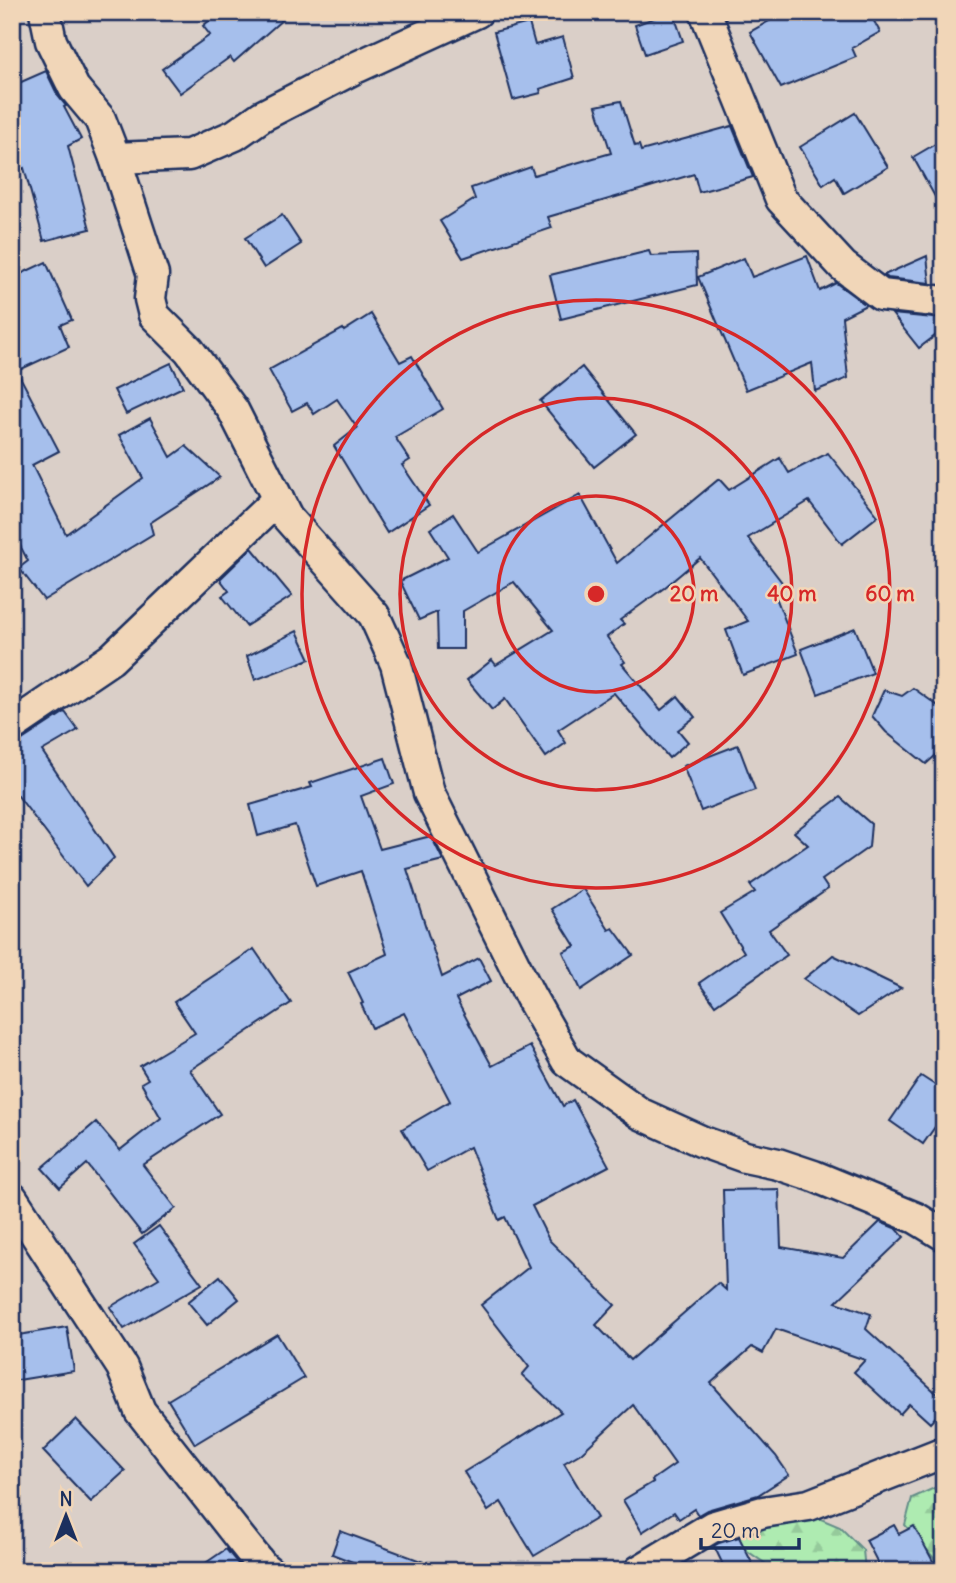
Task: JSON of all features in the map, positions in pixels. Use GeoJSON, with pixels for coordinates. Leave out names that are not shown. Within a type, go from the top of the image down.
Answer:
{"type":"FeatureCollection","features":[{"type":"Feature","properties":{"kind":"street"},"geometry":{"type":"LineString","coordinates":[[45,12],[51,40],[74,88],[100,119],[115,158],[153,275],[150,299],[154,315],[189,350],[233,410],[287,517],[374,615],[396,664],[429,793],[530,996],[567,1061],[640,1114],[703,1142],[814,1176],[916,1218],[944,1236]]}},
{"type":"Feature","properties":{"kind":"street"},"geometry":{"type":"LineString","coordinates":[[115,158],[189,155],[235,135],[262,116],[357,66],[477,12]]}},
{"type":"Feature","properties":{"kind":"street"},"geometry":{"type":"LineString","coordinates":[[705,12],[781,199],[843,266],[881,295],[944,302]]}},
{"type":"Feature","properties":{"kind":"street"},"geometry":{"type":"LineString","coordinates":[[12,726],[111,659],[278,499]]}},
{"type":"Feature","properties":{"kind":"street"},"geometry":{"type":"LineString","coordinates":[[12,1198],[122,1367],[140,1411],[268,1571]]}},
{"type":"Feature","properties":{"kind":"street"},"geometry":{"type":"LineString","coordinates":[[639,1571],[712,1527],[763,1512],[809,1504],[944,1452]]}},
{"type":"Feature","properties":{"kind":"green space"},"geometry":{"type":"Polygon","coordinates":[[[944,1468],[944,1571],[939,1571],[934,1558],[905,1525],[912,1498],[939,1486],[944,1468]]]}},
{"type":"Feature","properties":{"kind":"green space"},"geometry":{"type":"Polygon","coordinates":[[[790,1506],[840,1527],[863,1550],[865,1571],[776,1571],[743,1548],[731,1527],[790,1506]]]}},
{"type":"Feature","properties":{"kind":"building"},"geometry":{"type":"Polygon","coordinates":[[[219,12],[291,12],[234,62],[230,57],[180,93],[162,69],[210,35],[203,26],[219,12]]]}},
{"type":"Feature","properties":{"kind":"building"},"geometry":{"type":"Polygon","coordinates":[[[673,12],[683,41],[645,54],[635,25],[673,12]]]}},
{"type":"Feature","properties":{"kind":"building"},"geometry":{"type":"Polygon","coordinates":[[[785,12],[869,12],[880,32],[852,48],[856,57],[781,88],[750,32],[785,12]]]}},
{"type":"Feature","properties":{"kind":"building"},"geometry":{"type":"Polygon","coordinates":[[[529,23],[535,45],[563,37],[574,78],[540,89],[541,93],[513,100],[494,32],[529,23]]]}},
{"type":"Feature","properties":{"kind":"building"},"geometry":{"type":"Polygon","coordinates":[[[46,71],[81,139],[68,146],[90,229],[44,241],[24,168],[12,174],[12,140],[22,136],[12,116],[12,86],[46,71]]]}},
{"type":"Feature","properties":{"kind":"building"},"geometry":{"type":"Polygon","coordinates":[[[621,101],[635,146],[639,145],[641,151],[732,126],[753,177],[699,192],[694,174],[548,217],[552,228],[463,258],[440,221],[475,199],[471,188],[531,167],[534,175],[611,153],[596,106],[621,101]]]}},
{"type":"Feature","properties":{"kind":"building"},"geometry":{"type":"Polygon","coordinates":[[[855,113],[888,167],[844,193],[835,177],[823,185],[800,147],[855,113]]]}},
{"type":"Feature","properties":{"kind":"building"},"geometry":{"type":"Polygon","coordinates":[[[944,139],[944,213],[913,157],[944,139]]]}},
{"type":"Feature","properties":{"kind":"building"},"geometry":{"type":"Polygon","coordinates":[[[282,215],[301,244],[264,268],[245,238],[282,215]]]}},
{"type":"Feature","properties":{"kind":"building"},"geometry":{"type":"Polygon","coordinates":[[[649,251],[651,256],[696,254],[697,285],[561,319],[550,275],[649,251]]]}},
{"type":"Feature","properties":{"kind":"building"},"geometry":{"type":"Polygon","coordinates":[[[807,256],[820,291],[836,283],[866,305],[842,317],[848,378],[815,391],[812,363],[746,390],[698,277],[744,258],[752,277],[807,256]]]}},
{"type":"Feature","properties":{"kind":"building"},"geometry":{"type":"Polygon","coordinates":[[[927,256],[930,283],[888,278],[884,275],[927,256]]]}},
{"type":"Feature","properties":{"kind":"building"},"geometry":{"type":"Polygon","coordinates":[[[46,262],[72,320],[60,325],[69,347],[17,371],[59,451],[32,465],[66,534],[143,478],[119,435],[150,418],[171,457],[186,446],[220,477],[150,523],[153,534],[44,600],[19,568],[28,561],[12,530],[12,278],[46,262]]]}},
{"type":"Feature","properties":{"kind":"building"},"geometry":{"type":"Polygon","coordinates":[[[371,314],[400,362],[412,356],[443,409],[395,437],[410,460],[402,465],[429,505],[387,533],[334,446],[357,428],[337,399],[314,414],[307,403],[292,411],[269,370],[371,314]]]}},
{"type":"Feature","properties":{"kind":"building"},"geometry":{"type":"Polygon","coordinates":[[[892,314],[944,319],[944,329],[919,348],[892,314]]]}},
{"type":"Feature","properties":{"kind":"building"},"geometry":{"type":"Polygon","coordinates":[[[171,363],[183,387],[126,414],[114,390],[171,363]]]}},
{"type":"Feature","properties":{"kind":"building"},"geometry":{"type":"Polygon","coordinates":[[[582,367],[636,434],[594,467],[540,401],[582,367]]]}},
{"type":"Feature","properties":{"kind":"building"},"geometry":{"type":"Polygon","coordinates":[[[828,453],[878,516],[842,544],[809,501],[748,538],[784,585],[774,592],[798,654],[743,675],[726,630],[748,621],[700,558],[620,620],[624,624],[607,637],[625,662],[622,664],[661,710],[678,696],[695,717],[678,730],[688,742],[669,758],[614,693],[558,730],[566,743],[546,757],[505,699],[492,710],[467,680],[492,660],[496,665],[553,630],[514,582],[463,611],[463,649],[438,649],[437,612],[419,620],[400,581],[448,557],[430,529],[453,514],[478,552],[580,495],[617,563],[719,479],[729,490],[780,458],[789,473],[828,453]]]}},
{"type":"Feature","properties":{"kind":"building"},"geometry":{"type":"Polygon","coordinates":[[[252,548],[292,596],[246,626],[222,596],[229,591],[220,579],[252,548]]]}},
{"type":"Feature","properties":{"kind":"building"},"geometry":{"type":"Polygon","coordinates":[[[855,628],[873,673],[818,694],[801,649],[855,628]]]}},
{"type":"Feature","properties":{"kind":"building"},"geometry":{"type":"Polygon","coordinates":[[[297,631],[310,659],[255,680],[247,656],[297,631]]]}},
{"type":"Feature","properties":{"kind":"building"},"geometry":{"type":"Polygon","coordinates":[[[913,688],[944,710],[944,748],[926,764],[886,732],[872,716],[884,690],[902,696],[913,688]]]}},
{"type":"Feature","properties":{"kind":"building"},"geometry":{"type":"Polygon","coordinates":[[[65,712],[78,730],[42,751],[114,858],[86,886],[12,788],[12,743],[22,740],[65,712]]]}},
{"type":"Feature","properties":{"kind":"building"},"geometry":{"type":"Polygon","coordinates":[[[738,745],[755,790],[701,811],[683,766],[738,745]]]}},
{"type":"Feature","properties":{"kind":"building"},"geometry":{"type":"Polygon","coordinates":[[[385,758],[394,784],[361,796],[380,849],[431,836],[443,860],[407,869],[442,977],[479,958],[491,981],[456,999],[492,1066],[530,1046],[563,1106],[573,1100],[609,1166],[532,1206],[549,1240],[615,1305],[596,1325],[630,1360],[718,1283],[726,1290],[723,1190],[779,1189],[781,1247],[843,1258],[880,1222],[897,1229],[904,1237],[836,1302],[871,1314],[866,1329],[944,1400],[944,1408],[930,1423],[909,1404],[900,1414],[854,1372],[865,1360],[776,1329],[763,1353],[752,1347],[711,1383],[776,1456],[789,1475],[758,1495],[698,1515],[694,1509],[679,1519],[674,1512],[642,1532],[623,1500],[653,1482],[652,1480],[675,1464],[633,1405],[581,1453],[564,1463],[597,1518],[534,1556],[501,1502],[488,1511],[464,1472],[561,1412],[522,1375],[529,1367],[481,1305],[529,1267],[505,1217],[499,1220],[470,1147],[427,1171],[402,1129],[450,1101],[404,1013],[372,1028],[348,972],[387,954],[361,871],[316,886],[295,825],[258,836],[250,805],[312,787],[310,783],[385,758]]]}},
{"type":"Feature","properties":{"kind":"building"},"geometry":{"type":"Polygon","coordinates":[[[840,797],[871,824],[869,847],[822,880],[828,889],[769,930],[787,955],[715,1005],[699,983],[744,952],[720,913],[755,892],[750,885],[808,845],[794,832],[840,797]]]}},
{"type":"Feature","properties":{"kind":"building"},"geometry":{"type":"Polygon","coordinates":[[[583,889],[609,930],[613,928],[633,955],[581,990],[563,952],[575,946],[552,909],[583,889]]]}},
{"type":"Feature","properties":{"kind":"building"},"geometry":{"type":"Polygon","coordinates":[[[254,949],[291,1003],[190,1070],[220,1114],[143,1165],[176,1208],[142,1234],[87,1164],[60,1188],[42,1168],[96,1122],[120,1150],[161,1118],[141,1083],[148,1079],[140,1066],[195,1033],[174,1002],[254,949]]]}},
{"type":"Feature","properties":{"kind":"building"},"geometry":{"type":"Polygon","coordinates":[[[833,955],[901,988],[858,1016],[804,979],[833,955]]]}},
{"type":"Feature","properties":{"kind":"building"},"geometry":{"type":"Polygon","coordinates":[[[921,1076],[944,1091],[944,1114],[923,1144],[890,1121],[921,1076]]]}},
{"type":"Feature","properties":{"kind":"building"},"geometry":{"type":"Polygon","coordinates":[[[159,1226],[202,1284],[124,1329],[110,1307],[159,1278],[134,1244],[159,1226]]]}},
{"type":"Feature","properties":{"kind":"building"},"geometry":{"type":"Polygon","coordinates":[[[220,1276],[239,1299],[207,1325],[188,1302],[220,1276]]]}},
{"type":"Feature","properties":{"kind":"building"},"geometry":{"type":"Polygon","coordinates":[[[67,1327],[74,1371],[12,1381],[12,1336],[67,1327]]]}},
{"type":"Feature","properties":{"kind":"building"},"geometry":{"type":"Polygon","coordinates":[[[277,1334],[304,1378],[195,1444],[168,1400],[277,1334]]]}},
{"type":"Feature","properties":{"kind":"building"},"geometry":{"type":"Polygon","coordinates":[[[76,1419],[125,1471],[91,1502],[43,1451],[76,1419]]]}},
{"type":"Feature","properties":{"kind":"building"},"geometry":{"type":"Polygon","coordinates":[[[894,1525],[899,1534],[914,1526],[934,1563],[919,1571],[882,1571],[866,1540],[894,1525]]]}},
{"type":"Feature","properties":{"kind":"building"},"geometry":{"type":"Polygon","coordinates":[[[340,1531],[440,1568],[439,1571],[376,1571],[332,1554],[340,1531]]]}},
{"type":"Feature","properties":{"kind":"building"},"geometry":{"type":"Polygon","coordinates":[[[739,1537],[756,1571],[726,1571],[714,1546],[739,1537]]]}},
{"type":"Feature","properties":{"kind":"building"},"geometry":{"type":"Polygon","coordinates":[[[226,1549],[244,1571],[194,1571],[226,1549]]]}}]}
